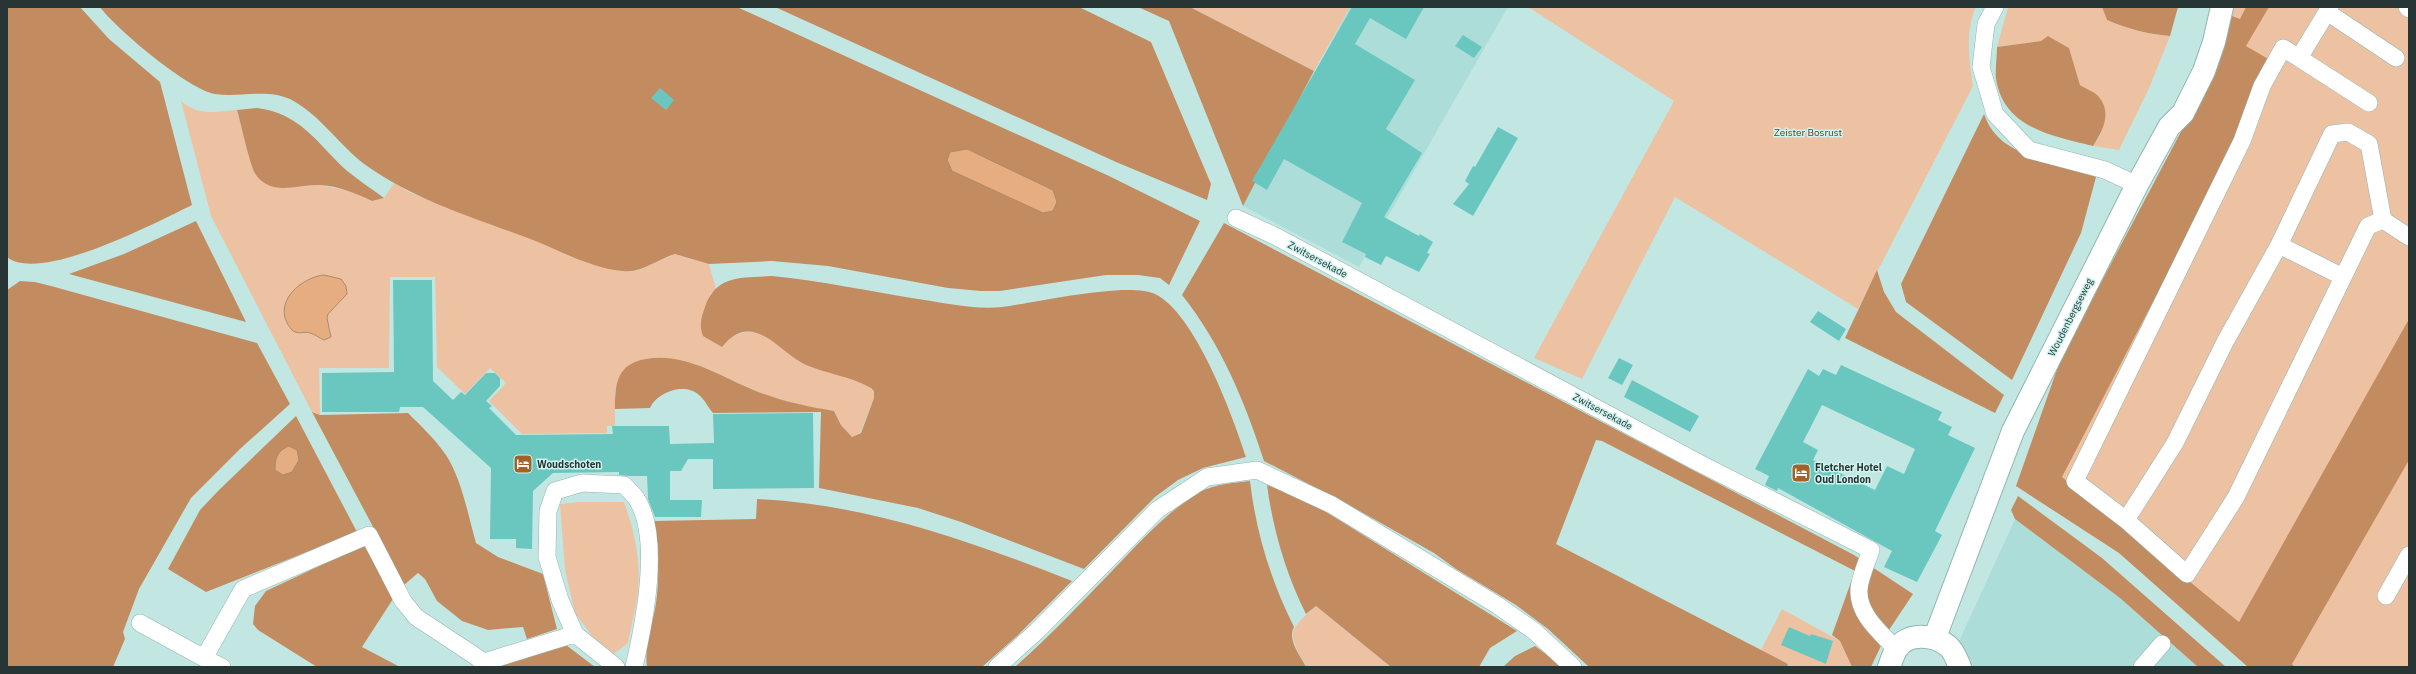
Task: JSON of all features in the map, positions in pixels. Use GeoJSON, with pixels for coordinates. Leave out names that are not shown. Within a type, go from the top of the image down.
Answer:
{"type":"FeatureCollection","features":[{"type":"Feature","properties":{"kind":"main road"},"geometry":{"type":"LineString","coordinates":[[2169,127],[2174,107],[2186,85],[2200,49],[2212,7]]}},
{"type":"Feature","properties":{"kind":"main road","name":"Woudenbergseweg"},"geometry":{"type":"LineString","coordinates":[[1935,637],[2013,431],[2137,185],[2169,127],[2183,113],[2204,71],[2214,42],[2222,7]]}},
{"type":"Feature","properties":{"kind":"main road"},"geometry":{"type":"LineString","coordinates":[[1892,658],[1906,640],[1916,637],[1935,637],[1948,646],[1960,667]]}},
{"type":"Feature","properties":{"kind":"street"},"geometry":{"type":"LineString","coordinates":[[1995,7],[1986,24],[1981,67],[1995,114],[2029,150],[2105,170],[2137,185]]}},
{"type":"Feature","properties":{"kind":"street"},"geometry":{"type":"LineString","coordinates":[[2299,58],[2328,10],[2396,58]]}},
{"type":"Feature","properties":{"kind":"street"},"geometry":{"type":"LineString","coordinates":[[2369,102],[2283,48],[2262,86],[2242,140],[2076,481],[2126,520],[2187,574],[2236,497],[2368,226],[2382,220]]}},
{"type":"Feature","properties":{"kind":"street"},"geometry":{"type":"LineString","coordinates":[[2126,520],[2175,443],[2225,342],[2279,246],[2332,134],[2348,132],[2369,144],[2382,220],[2409,238]]}},
{"type":"Feature","properties":{"kind":"street","name":"Zwitsersekade"},"geometry":{"type":"LineString","coordinates":[[1236,218],[1282,240],[1699,463],[1871,550],[1859,589],[1861,601],[1872,625],[1892,658]]}},
{"type":"Feature","properties":{"kind":"street"},"geometry":{"type":"LineString","coordinates":[[2279,246],[2343,277]]}},
{"type":"Feature","properties":{"kind":"street"},"geometry":{"type":"LineString","coordinates":[[997,667],[1036,631],[1157,510],[1207,477],[1257,470],[1332,505],[1497,605],[1534,631],[1573,667]]}},
{"type":"Feature","properties":{"kind":"street"},"geometry":{"type":"LineString","coordinates":[[616,667],[575,634],[560,600],[547,557],[548,511],[555,491],[582,483],[624,485],[637,499],[645,521],[650,564],[645,612],[634,667]]}},
{"type":"Feature","properties":{"kind":"street"},"geometry":{"type":"LineString","coordinates":[[204,658],[243,589],[369,534],[403,601],[416,617],[483,665],[575,634]]}},
{"type":"Feature","properties":{"kind":"street"},"geometry":{"type":"LineString","coordinates":[[2386,596],[2409,555]]}},
{"type":"Feature","properties":{"kind":"street"},"geometry":{"type":"LineString","coordinates":[[140,623],[222,667]]}},
{"type":"Feature","properties":{"kind":"street"},"geometry":{"type":"LineString","coordinates":[[2142,667],[2162,644]]}},
{"type":"Feature","properties":{"kind":"shaded area"},"geometry":{"type":"Polygon","coordinates":[[[7,7],[80,7],[109,39],[160,82],[192,205],[127,236],[99,248],[71,257],[45,263],[23,263],[7,257],[7,7]]]}},
{"type":"Feature","properties":{"kind":"shaded area"},"geometry":{"type":"Polygon","coordinates":[[[100,7],[737,7],[1109,176],[1200,221],[1169,285],[1160,278],[1138,275],[1106,275],[1000,291],[981,291],[948,288],[828,266],[772,261],[709,264],[675,254],[637,270],[612,270],[580,260],[538,242],[450,209],[407,190],[367,166],[311,113],[290,99],[271,94],[224,95],[203,90],[171,71],[108,17],[100,7]],[[968,149],[952,171],[969,178],[979,155],[968,149]]]}},
{"type":"Feature","properties":{"kind":"shaded area"},"geometry":{"type":"Polygon","coordinates":[[[775,7],[1079,7],[1151,42],[1211,184],[1207,200],[1116,162],[775,7]]]}},
{"type":"Feature","properties":{"kind":"shaded area"},"geometry":{"type":"Polygon","coordinates":[[[1138,7],[1190,7],[1314,71],[1243,206],[1169,21],[1138,7]]]}},
{"type":"Feature","properties":{"kind":"shaded area"},"geometry":{"type":"Polygon","coordinates":[[[1350,7],[1508,7],[1359,267],[1243,206],[1350,7]]]}},
{"type":"Feature","properties":{"kind":"shaded area"},"geometry":{"type":"Polygon","coordinates":[[[2102,7],[2178,7],[2170,36],[2138,31],[2107,20],[2102,7]]]}},
{"type":"Feature","properties":{"kind":"shaded area"},"geometry":{"type":"Polygon","coordinates":[[[2246,7],[2269,7],[2246,46],[2270,60],[2238,138],[2062,477],[2239,622],[2409,319],[2409,460],[2292,664],[2295,667],[2248,667],[2119,553],[2016,486],[2061,358],[2219,60],[2232,16],[2240,19],[2246,7]]]}},
{"type":"Feature","properties":{"kind":"shaded area"},"geometry":{"type":"Polygon","coordinates":[[[2048,36],[2069,48],[2080,85],[2097,95],[2103,103],[2105,109],[2105,122],[2093,146],[2062,138],[2032,127],[2019,119],[2009,109],[2001,96],[1996,79],[1997,47],[2041,41],[2048,36]]]}},
{"type":"Feature","properties":{"kind":"shaded area"},"geometry":{"type":"Polygon","coordinates":[[[257,108],[272,111],[285,116],[296,123],[307,131],[346,170],[384,198],[372,201],[347,190],[320,185],[277,188],[262,182],[256,175],[251,163],[237,110],[257,108]]]}},
{"type":"Feature","properties":{"kind":"shaded area"},"geometry":{"type":"Polygon","coordinates":[[[1984,114],[1992,130],[2003,142],[2017,150],[2096,177],[2081,233],[2012,380],[1906,302],[1901,284],[1984,114]]]}},
{"type":"Feature","properties":{"kind":"shaded area"},"geometry":{"type":"Polygon","coordinates":[[[967,149],[1053,190],[1057,202],[1053,211],[1043,213],[952,171],[947,160],[950,152],[967,149]]]}},
{"type":"Feature","properties":{"kind":"shaded area"},"geometry":{"type":"Polygon","coordinates":[[[196,221],[246,322],[69,274],[124,254],[196,221]]]}},
{"type":"Feature","properties":{"kind":"shaded area"},"geometry":{"type":"Polygon","coordinates":[[[1224,223],[1854,555],[1913,594],[1887,633],[1871,667],[1852,667],[1840,641],[1832,635],[1855,571],[1602,441],[1596,440],[1556,544],[1788,664],[1787,667],[1589,667],[1548,629],[1516,605],[1456,569],[1434,553],[1349,505],[1264,461],[1249,417],[1230,374],[1209,333],[1182,295],[1224,223]]]}},
{"type":"Feature","properties":{"kind":"shaded area"},"geometry":{"type":"Polygon","coordinates":[[[1877,270],[1884,292],[1896,312],[2004,395],[1995,413],[1845,338],[1877,270]]]}},
{"type":"Feature","properties":{"kind":"shaded area"},"geometry":{"type":"Polygon","coordinates":[[[324,275],[341,279],[346,286],[347,294],[328,314],[327,318],[331,337],[324,340],[312,334],[298,333],[292,330],[286,321],[284,311],[290,294],[297,287],[305,281],[324,275]]]}},
{"type":"Feature","properties":{"kind":"shaded area"},"geometry":{"type":"Polygon","coordinates":[[[772,276],[827,283],[981,308],[1002,307],[1103,291],[1142,291],[1155,294],[1170,305],[1198,343],[1222,392],[1246,457],[1203,468],[1178,480],[1155,497],[1084,569],[961,522],[918,508],[819,488],[821,412],[713,413],[699,395],[686,389],[679,389],[665,393],[654,402],[650,408],[615,409],[617,383],[623,370],[629,365],[646,359],[676,359],[705,368],[761,393],[779,399],[834,411],[841,425],[852,437],[861,433],[874,398],[874,391],[871,388],[847,378],[806,365],[766,337],[755,332],[744,332],[733,336],[722,347],[703,336],[701,325],[702,315],[710,296],[716,289],[723,283],[732,280],[772,276]]]}},
{"type":"Feature","properties":{"kind":"shaded area"},"geometry":{"type":"Polygon","coordinates":[[[20,281],[35,282],[51,286],[257,343],[290,404],[240,449],[191,498],[139,589],[123,632],[125,639],[113,667],[7,667],[7,290],[20,281]]]}},
{"type":"Feature","properties":{"kind":"shaded area"},"geometry":{"type":"Polygon","coordinates":[[[312,412],[320,415],[408,413],[428,433],[452,465],[464,498],[476,543],[498,557],[543,574],[557,629],[527,639],[523,627],[488,630],[462,621],[437,601],[425,579],[418,573],[404,585],[312,412]]]}},
{"type":"Feature","properties":{"kind":"shaded area"},"geometry":{"type":"Polygon","coordinates":[[[296,416],[357,532],[206,592],[168,569],[200,510],[296,416]]]}},
{"type":"Feature","properties":{"kind":"shaded area"},"geometry":{"type":"Polygon","coordinates":[[[289,446],[297,450],[299,460],[292,472],[283,475],[275,470],[276,462],[279,453],[289,446]]]}},
{"type":"Feature","properties":{"kind":"shaded area"},"geometry":{"type":"Polygon","coordinates":[[[1250,481],[1260,538],[1278,592],[1294,627],[1292,632],[1293,642],[1306,667],[1015,667],[1064,620],[1164,518],[1206,489],[1224,484],[1250,481]]]}},
{"type":"Feature","properties":{"kind":"shaded area"},"geometry":{"type":"Polygon","coordinates":[[[1267,485],[1307,500],[1517,631],[1490,648],[1479,667],[1391,667],[1316,606],[1306,614],[1292,583],[1281,551],[1267,485]]]}},
{"type":"Feature","properties":{"kind":"shaded area"},"geometry":{"type":"Polygon","coordinates":[[[2018,496],[2102,558],[2226,667],[2198,667],[2120,598],[2015,519],[2011,510],[2018,496]]]}},
{"type":"Feature","properties":{"kind":"shaded area"},"geometry":{"type":"Polygon","coordinates":[[[757,499],[798,502],[838,508],[918,527],[995,552],[1072,581],[1017,636],[982,667],[647,667],[646,659],[648,643],[656,603],[658,583],[654,521],[756,519],[757,499]]]}},
{"type":"Feature","properties":{"kind":"shaded area"},"geometry":{"type":"Polygon","coordinates":[[[2015,519],[2120,598],[2198,667],[1966,667],[1956,648],[2015,519]]]}},
{"type":"Feature","properties":{"kind":"shaded area"},"geometry":{"type":"Polygon","coordinates":[[[364,545],[393,599],[362,647],[400,667],[317,667],[258,630],[253,624],[255,606],[266,591],[364,545]]]}},
{"type":"Feature","properties":{"kind":"shaded area"},"geometry":{"type":"Polygon","coordinates":[[[566,645],[595,667],[501,667],[503,665],[566,645]]]}},
{"type":"Feature","properties":{"kind":"shaded area"},"geometry":{"type":"Polygon","coordinates":[[[1535,646],[1563,667],[1503,667],[1515,656],[1535,646]]]}},
{"type":"Feature","properties":{"kind":"green space"},"geometry":{"type":"Polygon","coordinates":[[[1190,7],[1350,7],[1314,71],[1190,7]]]}},
{"type":"Feature","properties":{"kind":"green space","name":"Zeister Bosrust"},"geometry":{"type":"Polygon","coordinates":[[[1528,7],[1976,7],[1970,26],[1969,36],[1969,57],[1973,86],[1858,309],[1675,197],[1582,379],[1534,358],[1674,101],[1528,7]]]}},
{"type":"Feature","properties":{"kind":"green space"},"geometry":{"type":"Polygon","coordinates":[[[2008,7],[2102,7],[2107,20],[2138,31],[2170,36],[2150,86],[2119,150],[2093,146],[2100,136],[2098,96],[2080,85],[2069,48],[2048,36],[2041,41],[1997,47],[2008,7]]]}},
{"type":"Feature","properties":{"kind":"green space"},"geometry":{"type":"Polygon","coordinates":[[[2234,7],[2409,7],[2409,667],[2248,667],[2119,553],[2016,486],[2219,60],[2234,7]]]}},
{"type":"Feature","properties":{"kind":"green space"},"geometry":{"type":"Polygon","coordinates":[[[181,101],[194,109],[201,111],[215,112],[237,110],[255,174],[286,188],[319,185],[352,191],[372,201],[384,198],[394,183],[409,192],[557,249],[623,271],[638,270],[675,254],[709,264],[716,289],[710,294],[728,340],[739,334],[747,332],[755,332],[766,335],[799,361],[813,368],[850,377],[867,385],[874,391],[874,398],[860,433],[852,437],[841,425],[834,411],[796,405],[760,393],[692,363],[615,390],[615,426],[607,426],[607,433],[522,434],[489,401],[506,383],[490,368],[465,394],[437,367],[435,277],[390,277],[389,368],[319,368],[320,415],[312,412],[211,216],[181,101]],[[324,275],[308,279],[299,287],[286,312],[289,325],[297,333],[309,332],[321,339],[331,332],[327,318],[328,314],[347,294],[324,275]]]}},
{"type":"Feature","properties":{"kind":"green space"},"geometry":{"type":"Polygon","coordinates":[[[579,502],[624,502],[635,540],[639,578],[635,609],[628,643],[614,654],[592,636],[575,613],[565,570],[560,504],[579,502]]]}},
{"type":"Feature","properties":{"kind":"green space"},"geometry":{"type":"Polygon","coordinates":[[[1316,606],[1391,667],[1306,667],[1293,639],[1293,634],[1299,622],[1316,606]]]}},
{"type":"Feature","properties":{"kind":"green space"},"geometry":{"type":"Polygon","coordinates":[[[1782,609],[1840,641],[1852,667],[1787,667],[1788,664],[1761,650],[1782,609]]]}},
{"type":"Feature","properties":{"kind":"building"},"geometry":{"type":"Polygon","coordinates":[[[1352,7],[1424,7],[1406,39],[1370,18],[1355,44],[1415,80],[1386,129],[1422,153],[1384,217],[1419,236],[1420,234],[1433,242],[1427,253],[1430,254],[1419,272],[1386,256],[1381,265],[1365,257],[1366,254],[1342,242],[1362,203],[1284,159],[1267,190],[1252,181],[1352,7]]]}},
{"type":"Feature","properties":{"kind":"building"},"geometry":{"type":"Polygon","coordinates":[[[1463,35],[1482,47],[1474,58],[1455,46],[1463,35]]]}},
{"type":"Feature","properties":{"kind":"building"},"geometry":{"type":"Polygon","coordinates":[[[660,88],[674,100],[666,110],[651,98],[660,88]]]}},
{"type":"Feature","properties":{"kind":"building"},"geometry":{"type":"Polygon","coordinates":[[[1498,127],[1518,138],[1473,216],[1453,204],[1469,184],[1465,181],[1473,166],[1475,167],[1498,127]]]}},
{"type":"Feature","properties":{"kind":"building"},"geometry":{"type":"Polygon","coordinates":[[[393,280],[432,280],[433,381],[453,400],[461,392],[465,395],[486,373],[495,373],[500,378],[500,386],[486,401],[492,406],[489,408],[516,435],[613,434],[612,426],[669,426],[670,444],[714,443],[713,414],[813,413],[814,488],[713,489],[713,459],[688,459],[681,471],[670,471],[670,500],[702,500],[701,517],[655,517],[648,499],[647,476],[619,475],[619,472],[553,473],[533,491],[532,549],[516,548],[516,539],[490,539],[491,468],[423,407],[400,407],[399,412],[322,412],[322,373],[394,372],[393,280]]]}},
{"type":"Feature","properties":{"kind":"building"},"geometry":{"type":"Polygon","coordinates":[[[1818,311],[1846,329],[1839,341],[1810,322],[1818,311]]]}},
{"type":"Feature","properties":{"kind":"building"},"geometry":{"type":"Polygon","coordinates":[[[1619,358],[1633,365],[1622,385],[1608,378],[1619,358]]]}},
{"type":"Feature","properties":{"kind":"building","name":"Fletcher Hotel Oud London"},"geometry":{"type":"Polygon","coordinates":[[[1841,365],[1942,412],[1938,420],[1952,427],[1948,435],[1975,448],[1935,531],[1942,535],[1917,582],[1884,567],[1892,551],[1778,488],[1777,491],[1765,485],[1769,476],[1755,469],[1808,369],[1819,376],[1823,369],[1836,375],[1841,365]],[[1822,405],[1803,442],[1818,450],[1813,460],[1875,490],[1887,466],[1904,474],[1915,449],[1822,405]]]}},
{"type":"Feature","properties":{"kind":"building"},"geometry":{"type":"Polygon","coordinates":[[[1632,380],[1699,416],[1690,432],[1624,397],[1632,380]]]}},
{"type":"Feature","properties":{"kind":"building"},"geometry":{"type":"Polygon","coordinates":[[[1789,627],[1810,636],[1811,634],[1833,641],[1826,664],[1781,645],[1789,627]]]}},
{"type":"Feature","properties":{"kind":"place","name":"Woudschoten"},"geometry":{"type":"Point","coordinates":[523,464]}},
{"type":"Feature","properties":{"kind":"place","name":"Fletcher Hotel Oud London"},"geometry":{"type":"Point","coordinates":[1801,473]}}]}
